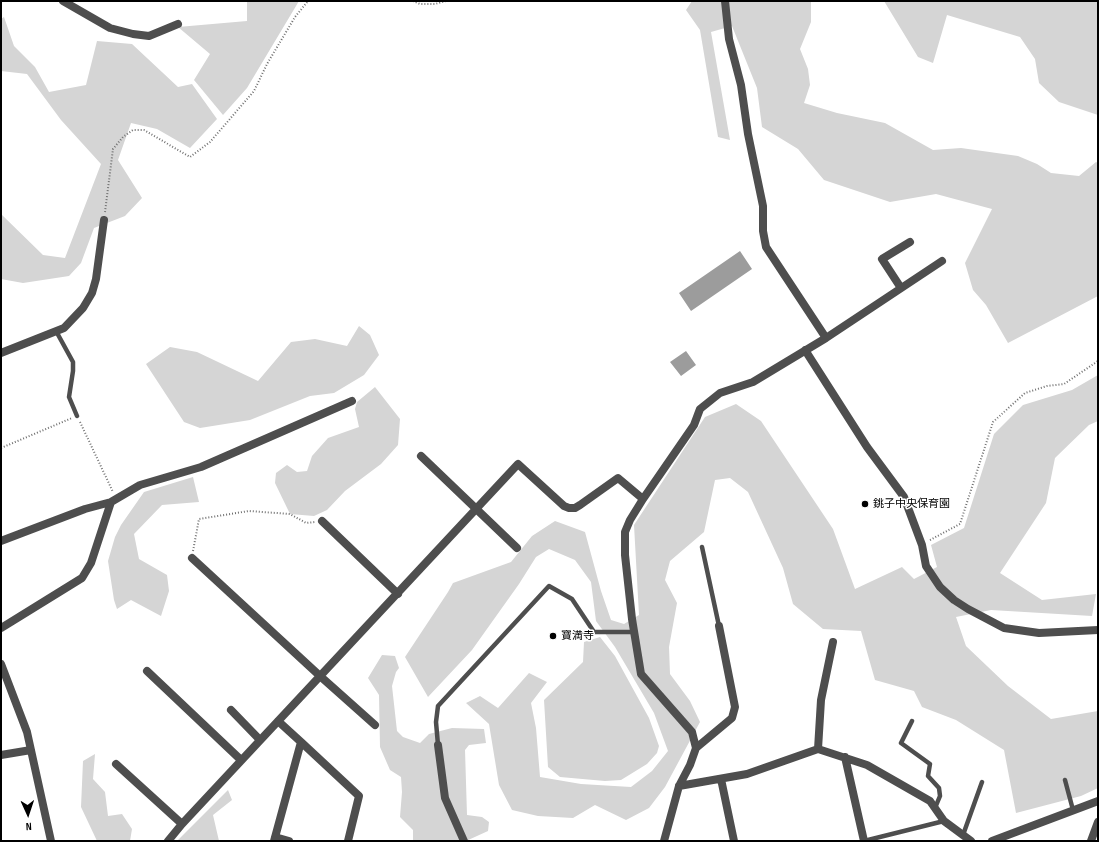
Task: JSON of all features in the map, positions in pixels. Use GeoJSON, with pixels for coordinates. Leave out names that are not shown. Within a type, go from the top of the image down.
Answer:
{"type":"FeatureCollection","features":[{"type":"Feature","properties":{"kind":"street"},"geometry":{"type":"LineString","coordinates":[[63,1],[110,28],[133,34],[149,36],[178,24]]}},
{"type":"Feature","properties":{"kind":"street"},"geometry":{"type":"LineString","coordinates":[[725,1],[729,39],[741,85],[748,134],[763,206],[763,231],[766,247],[826,338]]}},
{"type":"Feature","properties":{"kind":"street"},"geometry":{"type":"LineString","coordinates":[[1,353],[64,328],[84,308],[92,294],[96,279],[104,220]]}},
{"type":"Feature","properties":{"kind":"street"},"geometry":{"type":"LineString","coordinates":[[901,288],[882,259],[910,242]]}},
{"type":"Feature","properties":{"kind":"street"},"geometry":{"type":"LineString","coordinates":[[696,748],[692,732],[641,674],[634,632],[624,532],[630,520],[694,425],[700,409],[720,393],[753,382],[826,338],[942,261]]}},
{"type":"Feature","properties":{"kind":"street"},"geometry":{"type":"LineString","coordinates":[[805,350],[867,447],[904,498],[922,545],[926,566],[940,587],[963,606],[1004,628],[1039,633],[1098,630]]}},
{"type":"Feature","properties":{"kind":"street"},"geometry":{"type":"LineString","coordinates":[[1,542],[85,509],[114,500],[140,485],[201,467],[352,401]]}},
{"type":"Feature","properties":{"kind":"street"},"geometry":{"type":"LineString","coordinates":[[422,456],[517,548]]}},
{"type":"Feature","properties":{"kind":"street"},"geometry":{"type":"LineString","coordinates":[[168,841],[241,760],[398,594],[518,464],[564,506],[569,508],[575,508],[580,505],[618,478],[643,499]]}},
{"type":"Feature","properties":{"kind":"street"},"geometry":{"type":"LineString","coordinates":[[1,628],[82,578],[91,563],[114,500]]}},
{"type":"Feature","properties":{"kind":"street"},"geometry":{"type":"LineString","coordinates":[[322,521],[398,594]]}},
{"type":"Feature","properties":{"kind":"street"},"geometry":{"type":"LineString","coordinates":[[192,558],[375,725]]}},
{"type":"Feature","properties":{"kind":"street"},"geometry":{"type":"LineString","coordinates":[[664,841],[679,786],[690,765],[696,748],[732,718],[735,707],[719,626]]}},
{"type":"Feature","properties":{"kind":"street"},"geometry":{"type":"LineString","coordinates":[[818,749],[821,700],[833,642]]}},
{"type":"Feature","properties":{"kind":"street"},"geometry":{"type":"LineString","coordinates":[[1,664],[27,732],[51,841]]}},
{"type":"Feature","properties":{"kind":"street"},"geometry":{"type":"LineString","coordinates":[[147,671],[241,760]]}},
{"type":"Feature","properties":{"kind":"street"},"geometry":{"type":"LineString","coordinates":[[231,710],[260,740]]}},
{"type":"Feature","properties":{"kind":"street"},"geometry":{"type":"LineString","coordinates":[[278,721],[358,796],[348,841]]}},
{"type":"Feature","properties":{"kind":"street"},"geometry":{"type":"LineString","coordinates":[[289,841],[274,839],[301,742]]}},
{"type":"Feature","properties":{"kind":"street"},"geometry":{"type":"LineString","coordinates":[[438,745],[445,798],[464,841]]}},
{"type":"Feature","properties":{"kind":"street"},"geometry":{"type":"LineString","coordinates":[[679,786],[747,774],[818,749],[867,765],[930,801],[944,821],[971,841]]}},
{"type":"Feature","properties":{"kind":"street"},"geometry":{"type":"LineString","coordinates":[[1,755],[30,750]]}},
{"type":"Feature","properties":{"kind":"street"},"geometry":{"type":"LineString","coordinates":[[845,757],[864,841]]}},
{"type":"Feature","properties":{"kind":"street"},"geometry":{"type":"LineString","coordinates":[[116,764],[182,824]]}},
{"type":"Feature","properties":{"kind":"street"},"geometry":{"type":"LineString","coordinates":[[721,779],[734,841]]}},
{"type":"Feature","properties":{"kind":"street"},"geometry":{"type":"LineString","coordinates":[[992,841],[1098,801]]}},
{"type":"Feature","properties":{"kind":"street"},"geometry":{"type":"LineString","coordinates":[[1094,836],[1098,822]]}},
{"type":"Feature","properties":{"kind":"lane"},"geometry":{"type":"LineString","coordinates":[[56,331],[73,362],[69,397],[77,416]]}},
{"type":"Feature","properties":{"kind":"lane"},"geometry":{"type":"LineString","coordinates":[[702,546],[719,626]]}},
{"type":"Feature","properties":{"kind":"lane"},"geometry":{"type":"LineString","coordinates":[[438,745],[436,722],[438,706],[549,586],[572,600],[594,632],[634,632]]}},
{"type":"Feature","properties":{"kind":"lane"},"geometry":{"type":"LineString","coordinates":[[912,721],[901,743],[930,764],[928,776],[940,788],[940,796],[935,808]]}},
{"type":"Feature","properties":{"kind":"lane"},"geometry":{"type":"LineString","coordinates":[[1065,780],[1073,810]]}},
{"type":"Feature","properties":{"kind":"lane"},"geometry":{"type":"LineString","coordinates":[[963,835],[982,782]]}},
{"type":"Feature","properties":{"kind":"lane"},"geometry":{"type":"LineString","coordinates":[[864,841],[944,821]]}},
{"type":"Feature","properties":{"kind":"path"},"geometry":{"type":"LineString","coordinates":[[104,220],[113,149],[123,136],[133,130],[144,130],[190,157],[210,142],[254,91],[267,64],[295,17],[308,1]]}},
{"type":"Feature","properties":{"kind":"path"},"geometry":{"type":"LineString","coordinates":[[413,1],[420,4],[434,4],[446,1]]}},
{"type":"Feature","properties":{"kind":"path"},"geometry":{"type":"LineString","coordinates":[[922,545],[960,524],[993,422],[1025,393],[1047,386],[1064,384],[1098,361]]}},
{"type":"Feature","properties":{"kind":"path"},"geometry":{"type":"LineString","coordinates":[[1,448],[77,416],[114,500]]}},
{"type":"Feature","properties":{"kind":"path"},"geometry":{"type":"LineString","coordinates":[[192,558],[199,519],[249,511],[290,514],[306,523],[322,521]]}},
{"type":"Feature","properties":{"kind":"shaded area"},"geometry":{"type":"Polygon","coordinates":[[[247,1],[299,1],[247,88],[223,115],[194,80],[210,54],[178,27],[247,21],[247,1]]]}},
{"type":"Feature","properties":{"kind":"shaded area"},"geometry":{"type":"Polygon","coordinates":[[[692,1],[811,1],[811,22],[800,49],[808,69],[810,85],[804,103],[837,113],[885,123],[933,150],[961,148],[1018,156],[1037,164],[1051,173],[1079,176],[1096,162],[1098,163],[1098,296],[1008,343],[986,305],[973,290],[965,263],[992,209],[936,194],[890,202],[824,180],[798,149],[762,127],[757,88],[732,26],[711,32],[730,140],[718,137],[700,30],[686,10],[692,1]]]}},
{"type":"Feature","properties":{"kind":"shaded area"},"geometry":{"type":"Polygon","coordinates":[[[884,1],[1098,1],[1098,115],[1059,102],[1039,83],[1035,59],[1020,37],[947,15],[933,63],[918,57],[884,1]]]}},
{"type":"Feature","properties":{"kind":"shaded area"},"geometry":{"type":"Polygon","coordinates":[[[4,17],[14,46],[35,67],[49,92],[86,85],[97,41],[132,44],[178,87],[192,84],[217,119],[190,148],[157,129],[131,123],[118,160],[142,198],[125,216],[94,228],[81,263],[69,276],[23,283],[1,279],[1,214],[43,255],[65,258],[101,164],[61,120],[27,74],[1,71],[1,19],[4,17]]]}},
{"type":"Feature","properties":{"kind":"shaded area"},"geometry":{"type":"Polygon","coordinates":[[[740,251],[752,269],[691,311],[679,293],[740,251]]]}},
{"type":"Feature","properties":{"kind":"shaded area"},"geometry":{"type":"Polygon","coordinates":[[[359,326],[370,335],[379,355],[364,375],[334,393],[310,396],[250,420],[200,428],[184,422],[146,364],[170,347],[197,352],[258,381],[291,342],[315,339],[347,346],[359,326]]]}},
{"type":"Feature","properties":{"kind":"shaded area"},"geometry":{"type":"Polygon","coordinates":[[[686,351],[696,365],[681,376],[670,362],[686,351]]]}},
{"type":"Feature","properties":{"kind":"shaded area"},"geometry":{"type":"Polygon","coordinates":[[[1098,375],[1098,421],[1089,425],[1055,458],[1046,503],[1000,573],[1042,600],[1096,594],[1092,616],[991,610],[956,617],[966,646],[1008,686],[1051,719],[1098,711],[1098,788],[1081,796],[1016,813],[1004,750],[956,720],[922,707],[914,691],[875,680],[861,631],[823,629],[793,604],[783,568],[748,492],[730,478],[715,480],[704,532],[670,561],[665,580],[677,603],[669,647],[670,674],[690,701],[700,722],[665,787],[649,808],[626,820],[595,805],[573,818],[538,816],[512,810],[499,785],[489,724],[466,703],[480,696],[498,708],[529,673],[547,682],[531,703],[536,728],[540,777],[581,784],[631,787],[652,771],[668,751],[654,713],[615,647],[596,621],[591,582],[575,560],[549,549],[536,557],[519,584],[472,650],[428,697],[405,657],[453,583],[511,562],[532,536],[555,521],[585,532],[601,591],[611,620],[624,624],[639,615],[634,525],[705,417],[736,404],[761,421],[833,529],[855,589],[902,567],[914,579],[937,567],[931,545],[964,528],[994,434],[1023,405],[1072,390],[1098,375]]]}},
{"type":"Feature","properties":{"kind":"shaded area"},"geometry":{"type":"Polygon","coordinates":[[[375,387],[400,419],[398,445],[381,464],[345,491],[327,510],[314,516],[290,514],[275,483],[276,473],[287,465],[297,472],[307,471],[312,456],[328,438],[359,427],[355,409],[357,402],[375,387]]]}},
{"type":"Feature","properties":{"kind":"shaded area"},"geometry":{"type":"Polygon","coordinates":[[[193,477],[199,502],[162,505],[134,534],[139,559],[167,575],[169,591],[161,616],[131,600],[117,609],[114,600],[108,561],[115,537],[121,525],[144,492],[193,477]]]}},
{"type":"Feature","properties":{"kind":"shaded area"},"geometry":{"type":"Polygon","coordinates":[[[600,637],[615,656],[649,718],[659,746],[657,753],[647,764],[621,780],[605,781],[560,777],[548,767],[544,700],[583,662],[584,642],[600,637]]]}},
{"type":"Feature","properties":{"kind":"shaded area"},"geometry":{"type":"Polygon","coordinates":[[[382,655],[395,656],[399,668],[396,672],[392,686],[397,731],[403,737],[420,743],[429,734],[452,728],[484,729],[486,743],[469,745],[465,750],[467,815],[482,817],[489,822],[488,831],[466,841],[413,841],[413,830],[400,817],[402,792],[401,777],[390,770],[380,747],[379,695],[368,678],[382,655]]]}},
{"type":"Feature","properties":{"kind":"shaded area"},"geometry":{"type":"Polygon","coordinates":[[[95,754],[93,779],[105,792],[108,816],[122,814],[132,829],[130,841],[97,841],[81,807],[83,761],[95,754]]]}},
{"type":"Feature","properties":{"kind":"shaded area"},"geometry":{"type":"Polygon","coordinates":[[[228,790],[232,800],[213,815],[219,841],[177,841],[228,790]]]}},
{"type":"Feature","properties":{"kind":"place","name":"銚子中央保育園"},"geometry":{"type":"Point","coordinates":[865,504]}},
{"type":"Feature","properties":{"kind":"place","name":"寶満寺"},"geometry":{"type":"Point","coordinates":[553,636]}}]}
